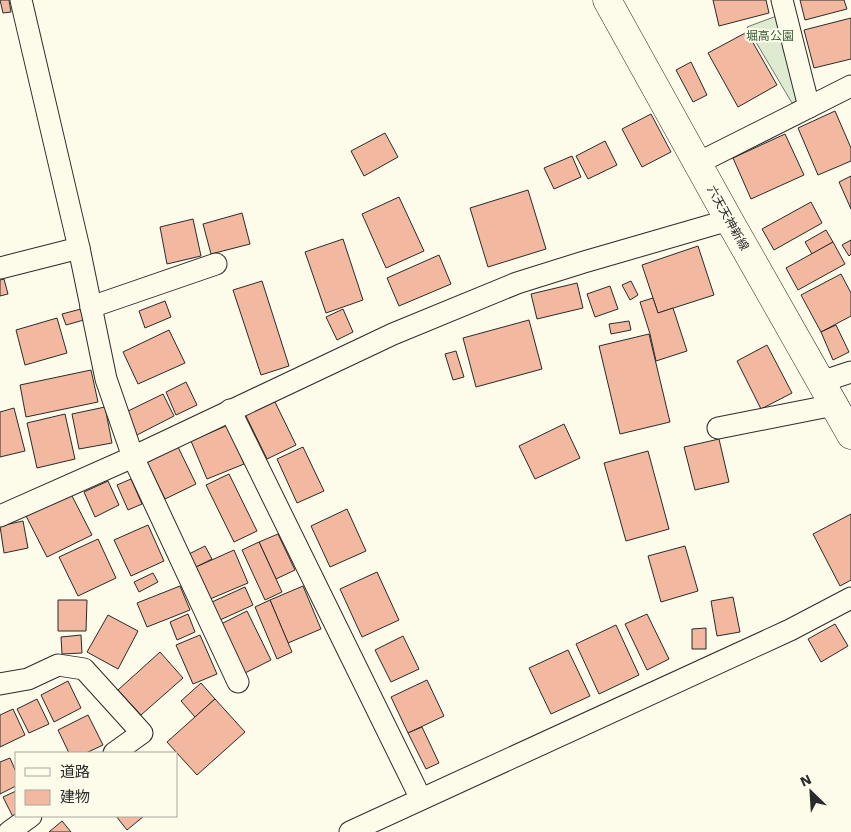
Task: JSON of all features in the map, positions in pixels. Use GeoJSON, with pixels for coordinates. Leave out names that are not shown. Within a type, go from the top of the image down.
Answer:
{"type":"FeatureCollection","features":[{"type":"Feature","properties":{"kind":"main road","name":"六天天神新線"},"geometry":{"type":"LineString","coordinates":[[607,0],[851,435]]}},
{"type":"Feature","properties":{"kind":"street"},"geometry":{"type":"LineString","coordinates":[[21,0],[79,248],[106,379],[132,457],[238,682]]}},
{"type":"Feature","properties":{"kind":"street"},"geometry":{"type":"LineString","coordinates":[[782,0],[809,107]]}},
{"type":"Feature","properties":{"kind":"street"},"geometry":{"type":"LineString","coordinates":[[698,163],[851,86]]}},
{"type":"Feature","properties":{"kind":"street"},"geometry":{"type":"LineString","coordinates":[[0,516],[132,457],[393,334],[517,283],[729,220]]}},
{"type":"Feature","properties":{"kind":"street"},"geometry":{"type":"LineString","coordinates":[[0,268],[79,248]]}},
{"type":"Feature","properties":{"kind":"street"},"geometry":{"type":"LineString","coordinates":[[91,307],[216,264]]}},
{"type":"Feature","properties":{"kind":"street"},"geometry":{"type":"LineString","coordinates":[[718,428],[828,394],[851,372]]}},
{"type":"Feature","properties":{"kind":"street"},"geometry":{"type":"LineString","coordinates":[[230,410],[421,799]]}},
{"type":"Feature","properties":{"kind":"street"},"geometry":{"type":"LineString","coordinates":[[350,832],[790,630],[851,598]]}},
{"type":"Feature","properties":{"kind":"street"},"geometry":{"type":"LineString","coordinates":[[0,684],[28,680],[58,665],[84,669],[142,732],[115,752]]}},
{"type":"Feature","properties":{"kind":"street"},"geometry":{"type":"LineString","coordinates":[[9,832],[29,817]]}},
{"type":"Feature","properties":{"kind":"green space","name":"堀高公園"},"geometry":{"type":"Polygon","coordinates":[[[782,14],[803,98],[792,103],[747,27],[782,14]]]}},
{"type":"Feature","properties":{"kind":"building"},"geometry":{"type":"Polygon","coordinates":[[[0,0],[9,0],[11,12],[3,13],[0,0]]]}},
{"type":"Feature","properties":{"kind":"building"},"geometry":{"type":"Polygon","coordinates":[[[713,0],[766,0],[769,13],[719,26],[713,0]]]}},
{"type":"Feature","properties":{"kind":"building"},"geometry":{"type":"Polygon","coordinates":[[[800,0],[844,0],[847,9],[805,20],[800,0]]]}},
{"type":"Feature","properties":{"kind":"building"},"geometry":{"type":"Polygon","coordinates":[[[851,18],[851,59],[814,68],[804,30],[851,18]]]}},
{"type":"Feature","properties":{"kind":"building"},"geometry":{"type":"Polygon","coordinates":[[[747,32],[777,85],[738,107],[708,53],[747,32]]]}},
{"type":"Feature","properties":{"kind":"building"},"geometry":{"type":"Polygon","coordinates":[[[691,62],[707,95],[693,102],[676,70],[691,62]]]}},
{"type":"Feature","properties":{"kind":"building"},"geometry":{"type":"Polygon","coordinates":[[[835,111],[851,148],[851,161],[818,175],[798,128],[835,111]]]}},
{"type":"Feature","properties":{"kind":"building"},"geometry":{"type":"Polygon","coordinates":[[[651,114],[671,152],[642,167],[622,129],[651,114]]]}},
{"type":"Feature","properties":{"kind":"building"},"geometry":{"type":"Polygon","coordinates":[[[385,133],[398,157],[364,176],[351,151],[385,133]]]}},
{"type":"Feature","properties":{"kind":"building"},"geometry":{"type":"Polygon","coordinates":[[[785,134],[804,175],[751,199],[733,158],[785,134]]]}},
{"type":"Feature","properties":{"kind":"building"},"geometry":{"type":"Polygon","coordinates":[[[605,141],[617,165],[588,179],[576,156],[605,141]]]}},
{"type":"Feature","properties":{"kind":"building"},"geometry":{"type":"Polygon","coordinates":[[[572,156],[581,177],[554,189],[544,168],[572,156]]]}},
{"type":"Feature","properties":{"kind":"building"},"geometry":{"type":"Polygon","coordinates":[[[851,176],[851,209],[839,182],[851,176]]]}},
{"type":"Feature","properties":{"kind":"building"},"geometry":{"type":"Polygon","coordinates":[[[528,190],[546,249],[488,267],[470,208],[528,190]]]}},
{"type":"Feature","properties":{"kind":"building"},"geometry":{"type":"Polygon","coordinates":[[[399,197],[424,251],[386,268],[362,214],[399,197]]]}},
{"type":"Feature","properties":{"kind":"building"},"geometry":{"type":"Polygon","coordinates":[[[811,202],[822,223],[774,250],[762,229],[811,202]]]}},
{"type":"Feature","properties":{"kind":"building"},"geometry":{"type":"Polygon","coordinates":[[[242,213],[250,244],[211,254],[203,224],[242,213]]]}},
{"type":"Feature","properties":{"kind":"building"},"geometry":{"type":"Polygon","coordinates":[[[193,219],[201,256],[167,264],[160,227],[193,219]]]}},
{"type":"Feature","properties":{"kind":"building"},"geometry":{"type":"Polygon","coordinates":[[[826,230],[833,242],[812,254],[805,242],[826,230]]]}},
{"type":"Feature","properties":{"kind":"building"},"geometry":{"type":"Polygon","coordinates":[[[343,239],[363,300],[326,313],[305,252],[343,239]]]}},
{"type":"Feature","properties":{"kind":"building"},"geometry":{"type":"Polygon","coordinates":[[[851,240],[851,254],[849,256],[842,245],[851,240]]]}},
{"type":"Feature","properties":{"kind":"building"},"geometry":{"type":"Polygon","coordinates":[[[833,242],[845,264],[798,290],[786,268],[833,242]]]}},
{"type":"Feature","properties":{"kind":"building"},"geometry":{"type":"Polygon","coordinates":[[[698,246],[714,295],[658,313],[642,265],[698,246]]]}},
{"type":"Feature","properties":{"kind":"building"},"geometry":{"type":"Polygon","coordinates":[[[439,255],[451,284],[399,306],[387,278],[439,255]]]}},
{"type":"Feature","properties":{"kind":"building"},"geometry":{"type":"Polygon","coordinates":[[[841,274],[851,293],[851,316],[821,332],[801,295],[841,274]]]}},
{"type":"Feature","properties":{"kind":"building"},"geometry":{"type":"Polygon","coordinates":[[[4,279],[8,294],[0,296],[0,280],[4,279]]]}},
{"type":"Feature","properties":{"kind":"building"},"geometry":{"type":"Polygon","coordinates":[[[262,281],[289,366],[261,375],[233,290],[262,281]]]}},
{"type":"Feature","properties":{"kind":"building"},"geometry":{"type":"Polygon","coordinates":[[[631,281],[638,295],[630,300],[622,285],[631,281]]]}},
{"type":"Feature","properties":{"kind":"building"},"geometry":{"type":"Polygon","coordinates":[[[577,283],[583,308],[537,319],[531,294],[577,283]]]}},
{"type":"Feature","properties":{"kind":"building"},"geometry":{"type":"Polygon","coordinates":[[[610,286],[618,309],[595,317],[587,294],[610,286]]]}},
{"type":"Feature","properties":{"kind":"building"},"geometry":{"type":"Polygon","coordinates":[[[653,298],[658,313],[673,308],[687,351],[656,361],[640,302],[653,298]]]}},
{"type":"Feature","properties":{"kind":"building"},"geometry":{"type":"Polygon","coordinates":[[[165,301],[171,317],[145,328],[139,311],[165,301]]]}},
{"type":"Feature","properties":{"kind":"building"},"geometry":{"type":"Polygon","coordinates":[[[81,309],[84,320],[66,325],[62,314],[81,309]]]}},
{"type":"Feature","properties":{"kind":"building"},"geometry":{"type":"Polygon","coordinates":[[[343,309],[353,332],[337,340],[326,317],[343,309]]]}},
{"type":"Feature","properties":{"kind":"building"},"geometry":{"type":"Polygon","coordinates":[[[57,318],[67,353],[25,365],[16,330],[57,318]]]}},
{"type":"Feature","properties":{"kind":"building"},"geometry":{"type":"Polygon","coordinates":[[[529,320],[542,369],[476,387],[463,338],[529,320]]]}},
{"type":"Feature","properties":{"kind":"building"},"geometry":{"type":"Polygon","coordinates":[[[629,321],[631,330],[611,334],[609,324],[629,321]]]}},
{"type":"Feature","properties":{"kind":"building"},"geometry":{"type":"Polygon","coordinates":[[[836,325],[849,352],[833,360],[821,332],[836,325]]]}},
{"type":"Feature","properties":{"kind":"building"},"geometry":{"type":"Polygon","coordinates":[[[169,330],[185,363],[138,384],[123,352],[169,330]]]}},
{"type":"Feature","properties":{"kind":"building"},"geometry":{"type":"Polygon","coordinates":[[[649,334],[670,422],[620,434],[599,346],[649,334]]]}},
{"type":"Feature","properties":{"kind":"building"},"geometry":{"type":"Polygon","coordinates":[[[767,345],[792,393],[761,409],[737,361],[767,345]]]}},
{"type":"Feature","properties":{"kind":"building"},"geometry":{"type":"Polygon","coordinates":[[[456,351],[464,377],[453,380],[445,354],[456,351]]]}},
{"type":"Feature","properties":{"kind":"building"},"geometry":{"type":"Polygon","coordinates":[[[91,370],[98,402],[26,417],[20,385],[91,370]]]}},
{"type":"Feature","properties":{"kind":"building"},"geometry":{"type":"Polygon","coordinates":[[[186,382],[197,405],[176,415],[166,392],[186,382]]]}},
{"type":"Feature","properties":{"kind":"building"},"geometry":{"type":"Polygon","coordinates":[[[163,394],[174,416],[137,435],[126,412],[163,394]]]}},
{"type":"Feature","properties":{"kind":"building"},"geometry":{"type":"Polygon","coordinates":[[[274,400],[296,445],[267,459],[245,414],[274,400]]]}},
{"type":"Feature","properties":{"kind":"building"},"geometry":{"type":"Polygon","coordinates":[[[105,407],[112,443],[79,449],[72,414],[105,407]]]}},
{"type":"Feature","properties":{"kind":"building"},"geometry":{"type":"Polygon","coordinates":[[[14,408],[25,451],[0,457],[0,412],[14,408]]]}},
{"type":"Feature","properties":{"kind":"building"},"geometry":{"type":"Polygon","coordinates":[[[65,414],[75,459],[37,468],[27,423],[65,414]]]}},
{"type":"Feature","properties":{"kind":"building"},"geometry":{"type":"Polygon","coordinates":[[[564,424],[580,458],[535,479],[519,446],[564,424]]]}},
{"type":"Feature","properties":{"kind":"building"},"geometry":{"type":"Polygon","coordinates":[[[228,425],[244,464],[207,479],[191,441],[228,425]]]}},
{"type":"Feature","properties":{"kind":"building"},"geometry":{"type":"Polygon","coordinates":[[[719,439],[729,482],[695,490],[684,447],[719,439]]]}},
{"type":"Feature","properties":{"kind":"building"},"geometry":{"type":"Polygon","coordinates":[[[178,447],[196,484],[165,499],[147,462],[178,447]]]}},
{"type":"Feature","properties":{"kind":"building"},"geometry":{"type":"Polygon","coordinates":[[[303,447],[324,491],[297,503],[277,459],[303,447]]]}},
{"type":"Feature","properties":{"kind":"building"},"geometry":{"type":"Polygon","coordinates":[[[648,451],[669,529],[626,541],[604,463],[648,451]]]}},
{"type":"Feature","properties":{"kind":"building"},"geometry":{"type":"Polygon","coordinates":[[[229,474],[257,531],[234,542],[206,485],[229,474]]]}},
{"type":"Feature","properties":{"kind":"building"},"geometry":{"type":"Polygon","coordinates":[[[131,479],[142,504],[128,510],[117,485],[131,479]]]}},
{"type":"Feature","properties":{"kind":"building"},"geometry":{"type":"Polygon","coordinates":[[[108,481],[119,505],[95,517],[84,492],[108,481]]]}},
{"type":"Feature","properties":{"kind":"building"},"geometry":{"type":"Polygon","coordinates":[[[70,492],[92,535],[47,557],[25,514],[70,492]]]}},
{"type":"Feature","properties":{"kind":"building"},"geometry":{"type":"Polygon","coordinates":[[[347,509],[366,551],[330,567],[311,526],[347,509]]]}},
{"type":"Feature","properties":{"kind":"building"},"geometry":{"type":"Polygon","coordinates":[[[851,514],[851,580],[840,586],[813,534],[851,514]]]}},
{"type":"Feature","properties":{"kind":"building"},"geometry":{"type":"Polygon","coordinates":[[[23,521],[28,548],[4,553],[0,526],[23,521]]]}},
{"type":"Feature","properties":{"kind":"building"},"geometry":{"type":"Polygon","coordinates":[[[148,525],[164,561],[131,576],[114,540],[148,525]]]}},
{"type":"Feature","properties":{"kind":"building"},"geometry":{"type":"Polygon","coordinates":[[[278,534],[295,570],[276,579],[259,542],[278,534]]]}},
{"type":"Feature","properties":{"kind":"building"},"geometry":{"type":"Polygon","coordinates":[[[98,539],[116,578],[78,596],[59,557],[98,539]]]}},
{"type":"Feature","properties":{"kind":"building"},"geometry":{"type":"Polygon","coordinates":[[[259,542],[282,592],[265,600],[242,550],[259,542]]]}},
{"type":"Feature","properties":{"kind":"building"},"geometry":{"type":"Polygon","coordinates":[[[205,546],[212,559],[196,567],[189,554],[205,546]]]}},
{"type":"Feature","properties":{"kind":"building"},"geometry":{"type":"Polygon","coordinates":[[[685,546],[698,591],[661,602],[648,556],[685,546]]]}},
{"type":"Feature","properties":{"kind":"building"},"geometry":{"type":"Polygon","coordinates":[[[234,550],[248,583],[210,599],[196,567],[234,550]]]}},
{"type":"Feature","properties":{"kind":"building"},"geometry":{"type":"Polygon","coordinates":[[[377,572],[399,620],[362,637],[340,589],[377,572]]]}},
{"type":"Feature","properties":{"kind":"building"},"geometry":{"type":"Polygon","coordinates":[[[153,573],[158,582],[139,592],[134,582],[153,573]]]}},
{"type":"Feature","properties":{"kind":"building"},"geometry":{"type":"Polygon","coordinates":[[[180,586],[190,610],[147,627],[137,603],[180,586]]]}},
{"type":"Feature","properties":{"kind":"building"},"geometry":{"type":"Polygon","coordinates":[[[303,586],[321,629],[288,643],[270,600],[303,586]]]}},
{"type":"Feature","properties":{"kind":"building"},"geometry":{"type":"Polygon","coordinates":[[[245,587],[253,605],[220,620],[212,602],[245,587]]]}},
{"type":"Feature","properties":{"kind":"building"},"geometry":{"type":"Polygon","coordinates":[[[733,597],[740,632],[717,636],[711,601],[733,597]]]}},
{"type":"Feature","properties":{"kind":"building"},"geometry":{"type":"Polygon","coordinates":[[[58,600],[87,600],[86,631],[58,631],[58,600]]]}},
{"type":"Feature","properties":{"kind":"building"},"geometry":{"type":"Polygon","coordinates":[[[270,600],[292,652],[277,659],[255,607],[270,600]]]}},
{"type":"Feature","properties":{"kind":"building"},"geometry":{"type":"Polygon","coordinates":[[[247,611],[271,660],[245,673],[221,624],[247,611]]]}},
{"type":"Feature","properties":{"kind":"building"},"geometry":{"type":"Polygon","coordinates":[[[188,614],[195,632],[177,640],[170,622],[188,614]]]}},
{"type":"Feature","properties":{"kind":"building"},"geometry":{"type":"Polygon","coordinates":[[[647,614],[669,659],[647,670],[625,624],[647,614]]]}},
{"type":"Feature","properties":{"kind":"building"},"geometry":{"type":"Polygon","coordinates":[[[108,615],[138,631],[118,669],[87,652],[108,615]]]}},
{"type":"Feature","properties":{"kind":"building"},"geometry":{"type":"Polygon","coordinates":[[[835,624],[848,646],[821,662],[808,639],[835,624]]]}},
{"type":"Feature","properties":{"kind":"building"},"geometry":{"type":"Polygon","coordinates":[[[616,625],[639,675],[599,694],[576,644],[616,625]]]}},
{"type":"Feature","properties":{"kind":"building"},"geometry":{"type":"Polygon","coordinates":[[[706,628],[706,649],[692,649],[692,629],[706,628]]]}},
{"type":"Feature","properties":{"kind":"building"},"geometry":{"type":"Polygon","coordinates":[[[81,635],[82,653],[62,654],[61,637],[81,635]]]}},
{"type":"Feature","properties":{"kind":"building"},"geometry":{"type":"Polygon","coordinates":[[[200,635],[217,674],[193,684],[176,645],[200,635]]]}},
{"type":"Feature","properties":{"kind":"building"},"geometry":{"type":"Polygon","coordinates":[[[403,636],[419,669],[391,682],[375,650],[403,636]]]}},
{"type":"Feature","properties":{"kind":"building"},"geometry":{"type":"Polygon","coordinates":[[[568,650],[590,696],[551,714],[529,668],[568,650]]]}},
{"type":"Feature","properties":{"kind":"building"},"geometry":{"type":"Polygon","coordinates":[[[160,652],[183,678],[141,715],[118,690],[160,652]]]}},
{"type":"Feature","properties":{"kind":"building"},"geometry":{"type":"Polygon","coordinates":[[[427,680],[444,716],[408,733],[391,697],[427,680]]]}},
{"type":"Feature","properties":{"kind":"building"},"geometry":{"type":"Polygon","coordinates":[[[68,681],[81,708],[54,722],[41,695],[68,681]]]}},
{"type":"Feature","properties":{"kind":"building"},"geometry":{"type":"Polygon","coordinates":[[[201,683],[215,699],[195,717],[181,701],[201,683]]]}},
{"type":"Feature","properties":{"kind":"building"},"geometry":{"type":"Polygon","coordinates":[[[37,699],[49,724],[29,733],[17,709],[37,699]]]}},
{"type":"Feature","properties":{"kind":"building"},"geometry":{"type":"Polygon","coordinates":[[[215,699],[245,732],[197,775],[167,742],[215,699]]]}},
{"type":"Feature","properties":{"kind":"building"},"geometry":{"type":"Polygon","coordinates":[[[13,709],[25,735],[0,747],[0,715],[13,709]]]}},
{"type":"Feature","properties":{"kind":"building"},"geometry":{"type":"Polygon","coordinates":[[[88,715],[103,745],[88,752],[69,752],[58,730],[88,715]]]}},
{"type":"Feature","properties":{"kind":"building"},"geometry":{"type":"Polygon","coordinates":[[[422,727],[439,763],[426,769],[408,733],[422,727]]]}},
{"type":"Feature","properties":{"kind":"building"},"geometry":{"type":"Polygon","coordinates":[[[10,758],[15,770],[15,786],[0,794],[0,762],[10,758]]]}},
{"type":"Feature","properties":{"kind":"building"},"geometry":{"type":"Polygon","coordinates":[[[15,791],[15,816],[13,817],[3,797],[15,791]]]}},
{"type":"Feature","properties":{"kind":"building"},"geometry":{"type":"Polygon","coordinates":[[[117,817],[143,817],[127,830],[117,817]]]}},
{"type":"Feature","properties":{"kind":"building"},"geometry":{"type":"Polygon","coordinates":[[[62,821],[71,832],[49,832],[62,821]]]}}]}
